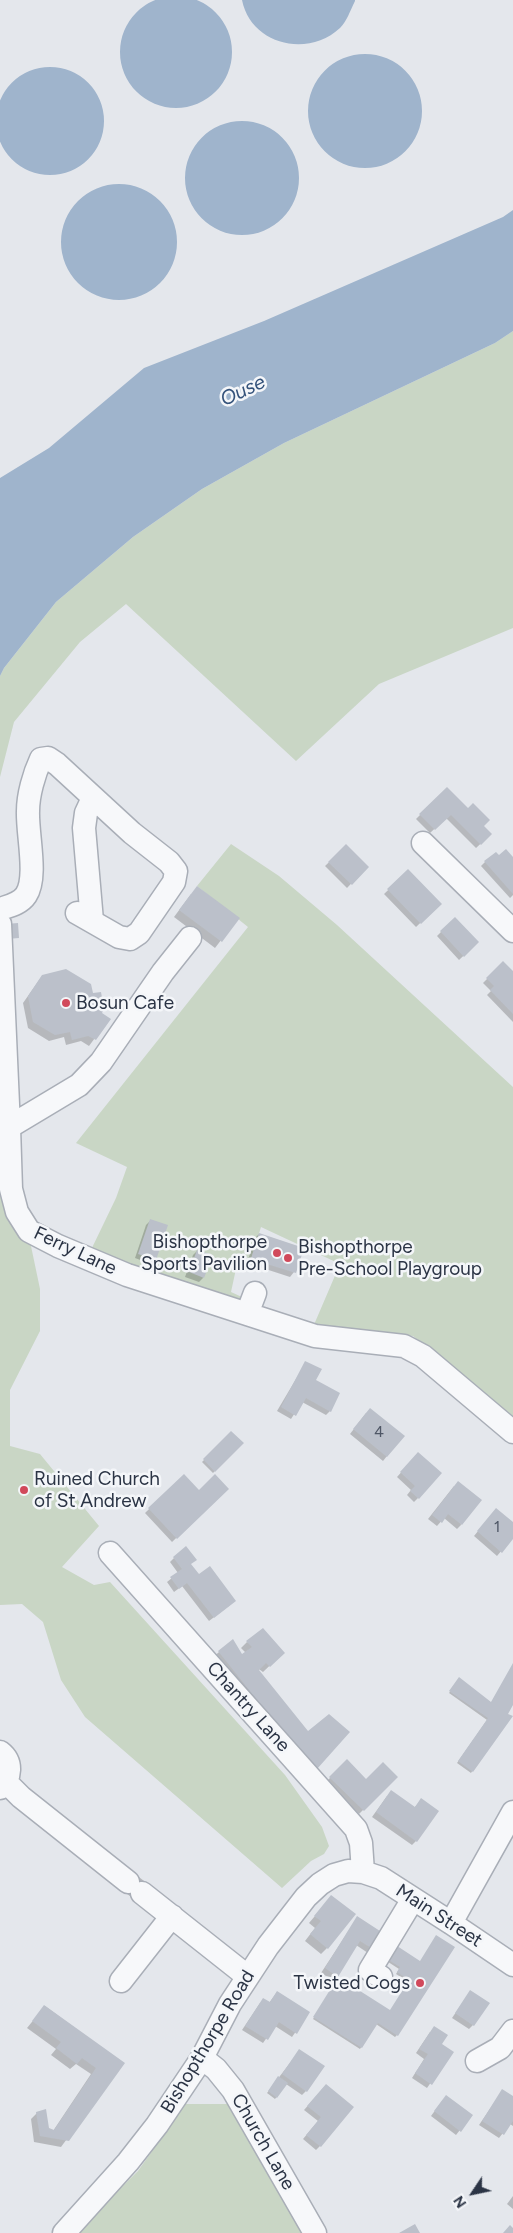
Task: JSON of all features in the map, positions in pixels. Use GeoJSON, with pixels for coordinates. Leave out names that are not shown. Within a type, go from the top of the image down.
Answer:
{"type":"FeatureCollection","features":[{"type":"Feature","properties":{"kind":"street"},"geometry":{"type":"LineString","coordinates":[[0,909],[18,903],[26,895],[31,882],[28,810],[37,768],[41,760],[48,758],[57,764],[132,833],[169,862],[176,871],[174,882],[139,933],[130,939],[119,937],[84,917],[84,828],[86,812],[93,798]]}},
{"type":"Feature","properties":{"kind":"street"},"geometry":{"type":"LineString","coordinates":[[423,843],[513,931]]}},
{"type":"Feature","properties":{"kind":"street","name":"Ferry Lane"},"geometry":{"type":"LineString","coordinates":[[0,924],[11,1189],[17,1212],[29,1231],[58,1246],[126,1274],[315,1336],[404,1346],[423,1356],[513,1432]]}},
{"type":"Feature","properties":{"kind":"street"},"geometry":{"type":"LineString","coordinates":[[9,1127],[79,1085],[101,1062],[163,972],[190,938]]}},
{"type":"Feature","properties":{"kind":"street"},"geometry":{"type":"LineString","coordinates":[[247,1314],[255,1293]]}},
{"type":"Feature","properties":{"kind":"street","name":"Chantry Lane"},"geometry":{"type":"LineString","coordinates":[[110,1553],[356,1829],[362,1843],[363,1872]]}},
{"type":"Feature","properties":{"kind":"street"},"geometry":{"type":"LineString","coordinates":[[0,1752],[7,1759],[9,1767],[3,1785],[21,1797],[247,1976]]}},
{"type":"Feature","properties":{"kind":"street"},"geometry":{"type":"LineString","coordinates":[[451,1923],[513,1812]]}},
{"type":"Feature","properties":{"kind":"street","name":"Bishopthorpe Road"},"geometry":{"type":"LineString","coordinates":[[64,2233],[134,2154],[157,2124],[202,2058],[247,1976],[293,1914],[320,1884],[334,1875],[348,1872],[363,1872]]}},
{"type":"Feature","properties":{"kind":"street","name":"Main Street"},"geometry":{"type":"LineString","coordinates":[[363,1872],[381,1878],[513,1965]]}},
{"type":"Feature","properties":{"kind":"street"},"geometry":{"type":"LineString","coordinates":[[381,1977],[370,1970],[413,1899]]}},
{"type":"Feature","properties":{"kind":"street"},"geometry":{"type":"LineString","coordinates":[[121,1981],[172,1916]]}},
{"type":"Feature","properties":{"kind":"street"},"geometry":{"type":"LineString","coordinates":[[477,2061],[500,2048],[513,2031]]}},
{"type":"Feature","properties":{"kind":"street","name":"Church Lane"},"geometry":{"type":"LineString","coordinates":[[202,2058],[216,2069],[233,2090],[315,2233]]}},
{"type":"Feature","properties":{"kind":"green space"},"geometry":{"type":"Polygon","coordinates":[[[513,331],[513,628],[379,684],[296,761],[126,604],[80,642],[14,722],[0,777],[0,676],[4,668],[56,602],[133,537],[202,489],[284,443],[495,343],[513,331]]]}},
{"type":"Feature","properties":{"kind":"green space"},"geometry":{"type":"Polygon","coordinates":[[[231,844],[279,876],[337,925],[513,1087],[513,1418],[413,1336],[346,1332],[313,1327],[340,1264],[261,1227],[251,1259],[239,1255],[231,1292],[244,1298],[241,1303],[90,1252],[116,1198],[127,1167],[76,1143],[248,927],[197,886],[231,844]]]}},
{"type":"Feature","properties":{"kind":"green space"},"geometry":{"type":"Polygon","coordinates":[[[0,1098],[40,1289],[40,1331],[10,1390],[10,1446],[40,1454],[99,1526],[62,1567],[94,1585],[110,1582],[285,1775],[322,1827],[329,1846],[324,1854],[311,1861],[282,1888],[85,1717],[61,1680],[43,1622],[22,1604],[0,1605],[0,1098]]]}},
{"type":"Feature","properties":{"kind":"green space"},"geometry":{"type":"Polygon","coordinates":[[[185,2104],[228,2104],[305,2233],[75,2233],[138,2171],[185,2104]]]}},
{"type":"Feature","properties":{"kind":"water"},"geometry":{"type":"Polygon","coordinates":[[[176,-4],[197,0],[216,12],[228,31],[232,52],[228,73],[216,92],[197,104],[176,108],[155,104],[136,92],[124,73],[120,52],[124,31],[136,12],[155,0],[176,-4]]]}},
{"type":"Feature","properties":{"kind":"water"},"geometry":{"type":"Polygon","coordinates":[[[242,0],[355,1],[347,19],[340,28],[327,37],[312,43],[297,44],[282,42],[269,37],[257,28],[247,15],[242,0]]]}},
{"type":"Feature","properties":{"kind":"water"},"geometry":{"type":"Polygon","coordinates":[[[365,54],[387,58],[405,71],[418,89],[422,111],[418,133],[405,151],[387,164],[365,168],[343,164],[325,151],[312,133],[308,111],[312,89],[325,71],[343,58],[365,54]]]}},
{"type":"Feature","properties":{"kind":"water"},"geometry":{"type":"Polygon","coordinates":[[[50,67],[71,71],[88,83],[100,100],[104,121],[100,142],[88,159],[71,171],[50,175],[29,171],[12,159],[0,142],[-4,121],[0,100],[12,83],[29,71],[50,67]]]}},
{"type":"Feature","properties":{"kind":"water"},"geometry":{"type":"Polygon","coordinates":[[[242,121],[264,126],[282,138],[294,156],[299,178],[294,200],[282,218],[264,230],[242,235],[220,230],[202,218],[190,200],[185,178],[190,156],[202,138],[220,126],[242,121]]]}},
{"type":"Feature","properties":{"kind":"water"},"geometry":{"type":"Polygon","coordinates":[[[119,184],[141,189],[160,201],[172,220],[177,242],[172,264],[160,283],[141,295],[119,300],[97,295],[78,283],[66,264],[61,242],[66,220],[78,201],[97,189],[119,184]]]}},
{"type":"Feature","properties":{"kind":"water","name":"Ouse"},"geometry":{"type":"Polygon","coordinates":[[[513,210],[513,331],[495,343],[284,443],[202,489],[133,537],[56,602],[4,668],[0,676],[0,478],[49,448],[144,368],[264,321],[503,217],[513,210]]]}},
{"type":"Feature","properties":{"kind":"building"},"geometry":{"type":"Polygon","coordinates":[[[447,787],[468,808],[473,803],[490,820],[484,826],[492,834],[481,845],[451,815],[435,830],[419,814],[447,787]]]}},
{"type":"Feature","properties":{"kind":"building"},"geometry":{"type":"Polygon","coordinates":[[[346,844],[369,867],[352,885],[328,862],[346,844]]]}},
{"type":"Feature","properties":{"kind":"building"},"geometry":{"type":"Polygon","coordinates":[[[506,849],[513,857],[513,894],[484,861],[496,852],[499,855],[506,849]]]}},
{"type":"Feature","properties":{"kind":"building"},"geometry":{"type":"Polygon","coordinates":[[[408,869],[442,904],[421,924],[387,889],[408,869]]]}},
{"type":"Feature","properties":{"kind":"building"},"geometry":{"type":"Polygon","coordinates":[[[197,886],[240,918],[222,942],[179,910],[197,886]]]}},
{"type":"Feature","properties":{"kind":"building"},"geometry":{"type":"Polygon","coordinates":[[[455,917],[479,942],[464,957],[440,931],[455,917]]]}},
{"type":"Feature","properties":{"kind":"building"},"geometry":{"type":"Polygon","coordinates":[[[18,923],[19,938],[7,939],[6,924],[18,923]]]}},
{"type":"Feature","properties":{"kind":"building"},"geometry":{"type":"Polygon","coordinates":[[[503,961],[513,971],[513,1014],[490,990],[494,986],[486,978],[503,961]]]}},
{"type":"Feature","properties":{"kind":"building","name":"Bosun Cafe"},"geometry":{"type":"Polygon","coordinates":[[[66,969],[91,984],[93,993],[101,992],[104,1009],[102,1013],[111,1019],[96,1040],[88,1036],[72,1040],[70,1032],[55,1035],[33,1022],[28,996],[42,975],[66,969]]]}},
{"type":"Feature","properties":{"kind":"building"},"geometry":{"type":"Polygon","coordinates":[[[150,1219],[168,1225],[156,1260],[138,1254],[150,1219]]]}},
{"type":"Feature","properties":{"kind":"building","name":"Bishopthorpe Sports Pavilion"},"geometry":{"type":"Polygon","coordinates":[[[259,1233],[304,1248],[296,1273],[251,1259],[259,1233]]]}},
{"type":"Feature","properties":{"kind":"building"},"geometry":{"type":"Polygon","coordinates":[[[197,1250],[213,1255],[204,1278],[189,1272],[197,1250]]]}},
{"type":"Feature","properties":{"kind":"building"},"geometry":{"type":"Polygon","coordinates":[[[305,1361],[322,1369],[316,1380],[340,1393],[331,1412],[306,1398],[296,1416],[281,1407],[305,1361]]]}},
{"type":"Feature","properties":{"kind":"building"},"geometry":{"type":"Polygon","coordinates":[[[370,1408],[405,1436],[387,1457],[353,1429],[370,1408]]]}},
{"type":"Feature","properties":{"kind":"building"},"geometry":{"type":"Polygon","coordinates":[[[231,1431],[244,1443],[215,1472],[203,1459],[231,1431]]]}},
{"type":"Feature","properties":{"kind":"building"},"geometry":{"type":"Polygon","coordinates":[[[418,1452],[442,1473],[419,1499],[410,1491],[415,1486],[400,1472],[418,1452]]]}},
{"type":"Feature","properties":{"kind":"building"},"geometry":{"type":"Polygon","coordinates":[[[184,1474],[199,1490],[215,1474],[229,1489],[177,1539],[148,1508],[184,1474]]]}},
{"type":"Feature","properties":{"kind":"building"},"geometry":{"type":"Polygon","coordinates":[[[458,1481],[482,1500],[462,1525],[448,1514],[442,1523],[432,1515],[458,1481]]]}},
{"type":"Feature","properties":{"kind":"building"},"geometry":{"type":"Polygon","coordinates":[[[496,1508],[513,1522],[513,1539],[502,1553],[477,1531],[496,1508]]]}},
{"type":"Feature","properties":{"kind":"building"},"geometry":{"type":"Polygon","coordinates":[[[186,1546],[197,1560],[191,1564],[199,1574],[210,1566],[236,1601],[214,1618],[187,1583],[179,1589],[170,1577],[182,1569],[173,1557],[186,1546]]]}},
{"type":"Feature","properties":{"kind":"building"},"geometry":{"type":"Polygon","coordinates":[[[263,1628],[285,1653],[270,1667],[266,1663],[259,1670],[308,1731],[329,1714],[350,1732],[317,1769],[293,1745],[218,1651],[233,1639],[242,1654],[252,1647],[246,1641],[263,1628]]]}},
{"type":"Feature","properties":{"kind":"building"},"geometry":{"type":"Polygon","coordinates":[[[513,1663],[513,1705],[508,1714],[513,1716],[473,1772],[458,1761],[488,1718],[449,1691],[459,1677],[491,1702],[513,1663]]]}},
{"type":"Feature","properties":{"kind":"building"},"geometry":{"type":"Polygon","coordinates":[[[347,1759],[366,1779],[383,1762],[398,1777],[364,1811],[329,1777],[347,1759]]]}},
{"type":"Feature","properties":{"kind":"building"},"geometry":{"type":"Polygon","coordinates":[[[391,1790],[415,1807],[421,1798],[439,1811],[417,1842],[376,1812],[391,1790]]]}},
{"type":"Feature","properties":{"kind":"building"},"geometry":{"type":"Polygon","coordinates":[[[331,1895],[356,1914],[328,1949],[310,1934],[321,1921],[314,1916],[331,1895]]]}},
{"type":"Feature","properties":{"kind":"building"},"geometry":{"type":"Polygon","coordinates":[[[357,1916],[383,1933],[373,1949],[360,1941],[338,1977],[325,1968],[357,1916]]]}},
{"type":"Feature","properties":{"kind":"building"},"geometry":{"type":"Polygon","coordinates":[[[436,1935],[455,1947],[398,2036],[378,2023],[362,2048],[313,2017],[338,1977],[390,2010],[409,1980],[397,1972],[400,1967],[382,1956],[391,1942],[420,1961],[436,1935]]]}},
{"type":"Feature","properties":{"kind":"building"},"geometry":{"type":"Polygon","coordinates":[[[470,1990],[490,2003],[474,2026],[455,2013],[470,1990]]]}},
{"type":"Feature","properties":{"kind":"building"},"geometry":{"type":"Polygon","coordinates":[[[277,1991],[310,2012],[297,2034],[279,2022],[268,2040],[245,2026],[263,1998],[270,2002],[277,1991]]]}},
{"type":"Feature","properties":{"kind":"building"},"geometry":{"type":"Polygon","coordinates":[[[44,2005],[125,2063],[69,2141],[40,2136],[36,2112],[46,2109],[49,2128],[54,2130],[96,2068],[82,2058],[77,2064],[56,2048],[61,2042],[32,2021],[44,2005]]]}},
{"type":"Feature","properties":{"kind":"building"},"geometry":{"type":"Polygon","coordinates":[[[434,2026],[448,2035],[442,2044],[454,2052],[432,2085],[415,2073],[428,2054],[419,2049],[434,2026]]]}},
{"type":"Feature","properties":{"kind":"building"},"geometry":{"type":"Polygon","coordinates":[[[299,2049],[325,2066],[307,2092],[282,2074],[299,2049]]]}},
{"type":"Feature","properties":{"kind":"building"},"geometry":{"type":"Polygon","coordinates":[[[278,2076],[288,2083],[277,2098],[268,2091],[278,2076]]]}},
{"type":"Feature","properties":{"kind":"building"},"geometry":{"type":"Polygon","coordinates":[[[326,2084],[354,2107],[321,2147],[306,2135],[321,2117],[307,2106],[326,2084]]]}},
{"type":"Feature","properties":{"kind":"building"},"geometry":{"type":"Polygon","coordinates":[[[502,2089],[513,2096],[513,2121],[504,2135],[482,2121],[502,2089]]]}},
{"type":"Feature","properties":{"kind":"building"},"geometry":{"type":"Polygon","coordinates":[[[446,2095],[473,2115],[461,2132],[434,2111],[446,2095]]]}},
{"type":"Feature","properties":{"kind":"building"},"geometry":{"type":"Polygon","coordinates":[[[415,2224],[420,2233],[399,2233],[415,2224]]]}},
{"type":"Feature","properties":{"kind":"building"},"geometry":{"type":"Polygon","coordinates":[[[510,2225],[513,2228],[513,2233],[503,2233],[510,2225]]]}},
{"type":"Feature","properties":{"kind":"place","name":"Bosun Cafe"},"geometry":{"type":"Point","coordinates":[66,1003]}},
{"type":"Feature","properties":{"kind":"place","name":"Bishopthorpe Sports Pavilion"},"geometry":{"type":"Point","coordinates":[277,1253]}},
{"type":"Feature","properties":{"kind":"place","name":"Bishopthorpe Pre-School Playgroup"},"geometry":{"type":"Point","coordinates":[288,1258]}},
{"type":"Feature","properties":{"kind":"place","name":"Ruined Church of St Andrew"},"geometry":{"type":"Point","coordinates":[24,1490]}},
{"type":"Feature","properties":{"kind":"place","name":"Twisted Cogs"},"geometry":{"type":"Point","coordinates":[420,1983]}}]}
